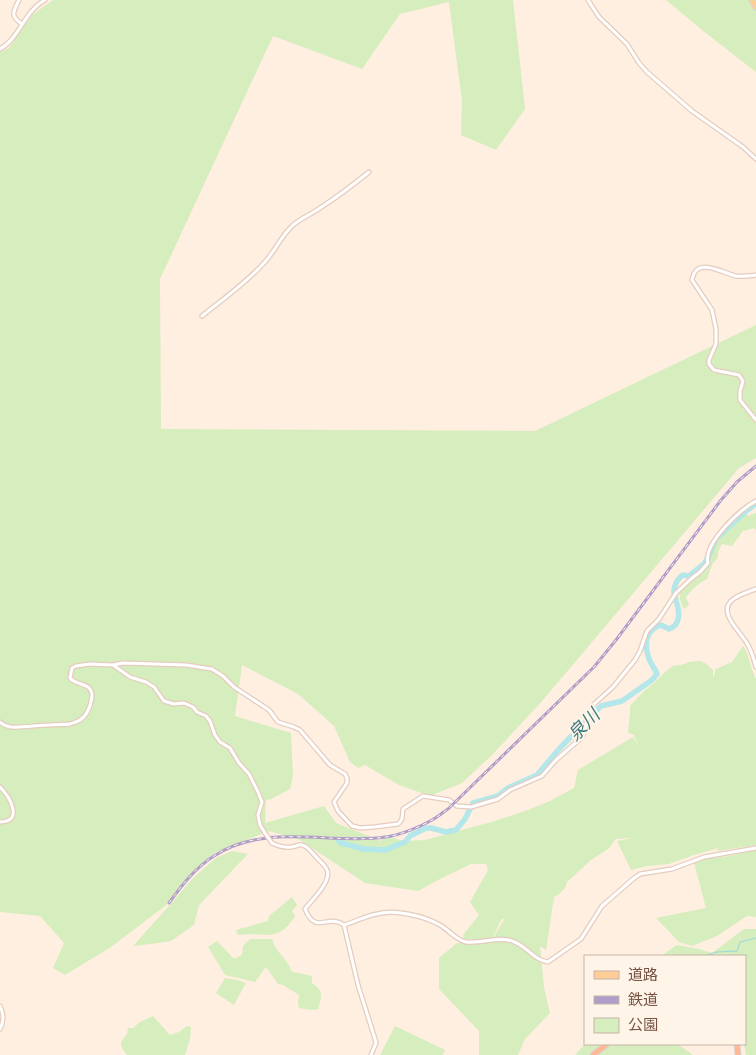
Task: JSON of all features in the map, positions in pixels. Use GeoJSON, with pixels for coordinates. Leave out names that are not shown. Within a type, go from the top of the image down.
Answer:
{"type":"FeatureCollection","features":[{"type":"Feature","properties":{"kind":"highway"},"geometry":{"type":"LineString","coordinates":[[593,1055],[605,1045]]}},
{"type":"Feature","properties":{"kind":"main road"},"geometry":{"type":"LineString","coordinates":[[752,0],[756,7]]}},
{"type":"Feature","properties":{"kind":"street"},"geometry":{"type":"LineString","coordinates":[[19,0],[13,11],[13,16],[22,24]]}},
{"type":"Feature","properties":{"kind":"street"},"geometry":{"type":"LineString","coordinates":[[0,49],[11,42],[29,15],[45,0]]}},
{"type":"Feature","properties":{"kind":"street"},"geometry":{"type":"LineString","coordinates":[[588,0],[599,17],[627,44],[647,72],[692,111],[756,159]]}},
{"type":"Feature","properties":{"kind":"street"},"geometry":{"type":"LineString","coordinates":[[202,316],[262,266],[272,255],[290,228],[341,194],[369,172]]}},
{"type":"Feature","properties":{"kind":"street"},"geometry":{"type":"LineString","coordinates":[[756,274],[736,276],[706,267],[698,269],[692,280],[712,310],[716,329],[716,344],[709,364],[714,370],[739,375],[743,381],[740,400],[756,420]]}},
{"type":"Feature","properties":{"kind":"street"},"geometry":{"type":"LineString","coordinates":[[0,722],[11,727],[70,724],[82,718],[87,714],[92,696],[89,686],[74,682],[70,678],[72,668],[76,666],[90,664],[113,665],[123,662],[200,666],[212,669],[223,676],[234,688],[270,710],[278,722],[300,730],[330,765],[345,774],[347,784],[334,804],[352,826],[360,828],[398,824],[403,818],[403,809],[424,796],[450,800],[457,806],[466,808],[498,800],[510,790],[542,776],[556,760],[580,739],[592,706],[613,687],[635,660],[647,631],[659,619],[676,593],[708,563],[706,557],[715,538],[738,513],[756,501]]}},
{"type":"Feature","properties":{"kind":"street"},"geometry":{"type":"LineString","coordinates":[[756,589],[732,599],[728,605],[727,613],[748,645],[756,667]]}},
{"type":"Feature","properties":{"kind":"street"},"geometry":{"type":"LineString","coordinates":[[113,665],[130,677],[146,682],[154,687],[164,701],[174,704],[184,703],[206,716],[220,742],[230,748],[238,763],[249,774],[262,802],[258,815],[260,824],[272,843],[279,846],[305,846],[327,870],[328,875],[323,886],[305,909],[313,922],[335,921],[344,925],[358,985],[376,1043],[370,1055]]}},
{"type":"Feature","properties":{"kind":"street"},"geometry":{"type":"LineString","coordinates":[[0,787],[8,796],[13,811],[11,820],[0,822]]}},
{"type":"Feature","properties":{"kind":"street"},"geometry":{"type":"LineString","coordinates":[[344,925],[378,913],[405,913],[440,925],[464,941],[510,940],[519,944],[540,960],[548,962],[582,939],[602,906],[640,874],[672,869],[704,857],[756,848]]}},
{"type":"Feature","properties":{"kind":"street"},"geometry":{"type":"LineString","coordinates":[[0,1006],[4,1019],[0,1029]]}},
{"type":"Feature","properties":{"kind":"green space"},"geometry":{"type":"Polygon","coordinates":[[[53,0],[513,0],[525,109],[496,150],[461,135],[462,101],[449,2],[400,14],[362,69],[273,36],[160,279],[161,429],[535,431],[756,325],[756,458],[739,468],[543,700],[493,754],[462,783],[430,796],[399,785],[365,765],[358,768],[350,762],[334,726],[298,694],[242,665],[235,716],[291,733],[293,776],[290,789],[266,800],[265,823],[324,806],[336,823],[381,841],[382,836],[385,835],[403,841],[425,840],[495,821],[550,801],[574,788],[578,770],[633,737],[639,747],[635,735],[628,733],[630,706],[665,672],[673,666],[700,661],[713,670],[713,678],[716,669],[732,662],[743,646],[756,679],[756,845],[717,851],[718,848],[669,864],[631,870],[617,841],[633,838],[616,839],[608,849],[591,860],[554,897],[546,950],[540,946],[544,988],[550,1013],[525,1039],[518,1055],[479,1055],[479,1031],[439,989],[439,958],[457,943],[478,944],[492,940],[505,918],[501,920],[493,937],[481,940],[464,939],[463,935],[479,915],[470,902],[488,870],[486,864],[471,864],[418,891],[365,883],[300,840],[269,831],[216,852],[197,867],[165,906],[111,947],[65,975],[53,968],[64,943],[40,916],[0,912],[0,52],[9,48],[32,15],[53,0]]]}},
{"type":"Feature","properties":{"kind":"green space"},"geometry":{"type":"Polygon","coordinates":[[[666,0],[756,0],[756,72],[702,30],[666,0]]]}},
{"type":"Feature","properties":{"kind":"green space"},"geometry":{"type":"Polygon","coordinates":[[[746,513],[748,516],[756,513],[756,530],[754,528],[743,531],[732,546],[722,544],[707,579],[693,589],[686,597],[689,605],[684,609],[679,596],[681,588],[708,565],[717,540],[746,513]]]}},
{"type":"Feature","properties":{"kind":"green space"},"geometry":{"type":"Polygon","coordinates":[[[756,850],[756,917],[747,916],[717,936],[692,946],[679,942],[656,918],[706,908],[694,863],[699,858],[724,857],[756,850]]]}},
{"type":"Feature","properties":{"kind":"green space"},"geometry":{"type":"Polygon","coordinates":[[[232,851],[248,854],[199,905],[194,925],[171,941],[133,946],[192,879],[216,858],[232,851]]]}},
{"type":"Feature","properties":{"kind":"green space"},"geometry":{"type":"Polygon","coordinates":[[[292,897],[297,905],[292,911],[295,916],[282,931],[270,935],[238,935],[236,930],[268,921],[269,916],[292,897]]]}},
{"type":"Feature","properties":{"kind":"green space"},"geometry":{"type":"Polygon","coordinates":[[[744,929],[756,929],[756,1055],[746,1055],[744,1045],[746,1045],[746,955],[662,955],[677,945],[712,953],[744,929]]]}},
{"type":"Feature","properties":{"kind":"green space"},"geometry":{"type":"Polygon","coordinates":[[[250,939],[272,939],[292,972],[312,976],[312,983],[319,989],[321,994],[318,1009],[299,1008],[299,995],[278,984],[266,967],[255,982],[225,975],[208,947],[217,941],[234,959],[242,955],[243,946],[250,939]]]}},
{"type":"Feature","properties":{"kind":"green space"},"geometry":{"type":"Polygon","coordinates":[[[225,978],[246,983],[234,1005],[216,993],[225,978]]]}},
{"type":"Feature","properties":{"kind":"green space"},"geometry":{"type":"Polygon","coordinates":[[[153,1016],[170,1035],[179,1032],[187,1026],[191,1027],[190,1039],[185,1055],[127,1055],[122,1048],[121,1042],[127,1034],[128,1028],[133,1028],[140,1022],[153,1016]]]}},
{"type":"Feature","properties":{"kind":"green space"},"geometry":{"type":"Polygon","coordinates":[[[395,1026],[445,1050],[443,1055],[380,1055],[395,1026]]]}},
{"type":"Feature","properties":{"kind":"green space"},"geometry":{"type":"Polygon","coordinates":[[[584,1045],[679,1045],[693,1055],[575,1055],[584,1045]]]}},
{"type":"Feature","properties":{"kind":"waterway","name":"泉川"},"geometry":{"type":"LineString","coordinates":[[338,840],[341,843],[364,849],[385,850],[405,842],[410,836],[426,828],[446,832],[456,830],[465,819],[473,803],[498,796],[508,788],[537,775],[559,749],[601,706],[622,701],[652,680],[657,674],[647,654],[646,643],[649,634],[656,627],[661,625],[669,629],[678,621],[678,609],[674,594],[676,582],[683,575],[689,576],[704,564],[716,539],[756,504]]}},
{"type":"Feature","properties":{"kind":"waterway"},"geometry":{"type":"LineString","coordinates":[[706,955],[717,952],[737,951],[740,942],[756,938]]}},
{"type":"Feature","properties":{"kind":"railway"},"geometry":{"type":"LineString","coordinates":[[169,903],[195,871],[214,856],[234,846],[276,837],[342,839],[386,837],[404,833],[422,825],[448,809],[594,667],[721,500],[737,482],[756,466]]}}]}
